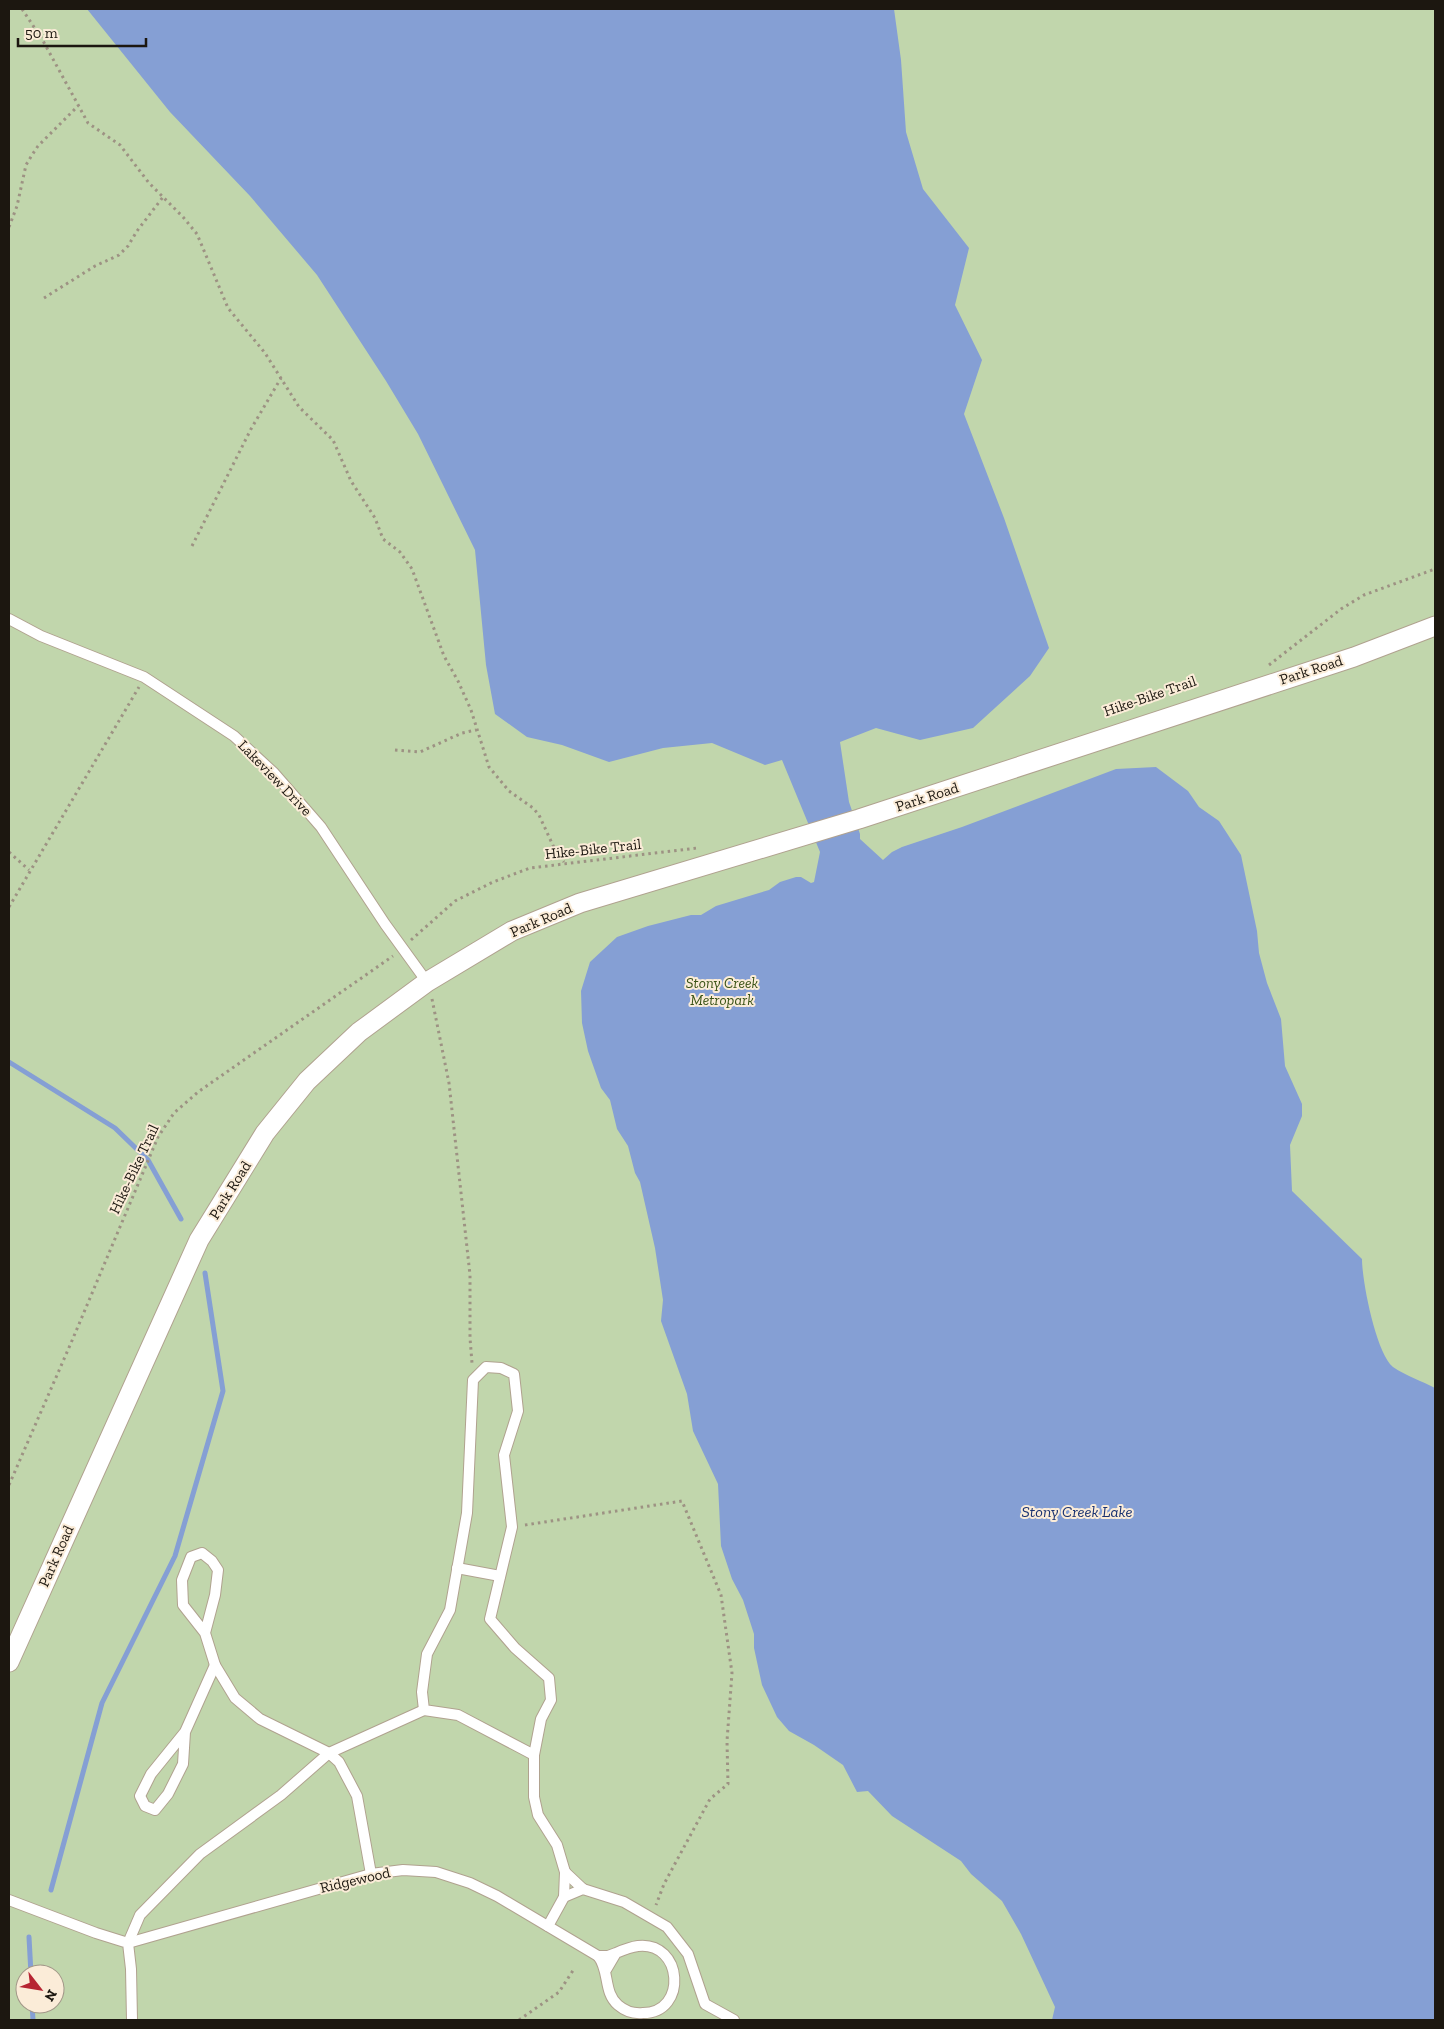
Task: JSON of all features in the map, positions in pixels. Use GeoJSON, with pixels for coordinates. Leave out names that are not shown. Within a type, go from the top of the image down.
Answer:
{"type":"FeatureCollection","features":[{"type":"Feature","properties":{"kind":"street","name":"Park Road"},"geometry":{"type":"LineString","coordinates":[[9,1662],[199,1240],[265,1132],[307,1082],[360,1032],[427,982],[512,931],[580,903],[859,819],[1354,656],[1435,626]]}},
{"type":"Feature","properties":{"kind":"lane","name":"Lakeview Drive"},"geometry":{"type":"LineString","coordinates":[[9,619],[41,636],[144,677],[234,736],[274,773],[322,827],[385,924],[427,982]]}},
{"type":"Feature","properties":{"kind":"lane"},"geometry":{"type":"LineString","coordinates":[[424,1710],[422,1692],[427,1654],[450,1610],[467,1513],[473,1380],[486,1366],[501,1368],[514,1374],[518,1412],[504,1455],[512,1527],[490,1619],[515,1648],[549,1678],[551,1700],[541,1719],[534,1755],[534,1797],[538,1814],[557,1845],[565,1872],[564,1896],[548,1926]]}},
{"type":"Feature","properties":{"kind":"lane"},"geometry":{"type":"LineString","coordinates":[[205,1633],[215,1595],[218,1570],[212,1561],[202,1553],[191,1557],[182,1580],[183,1604],[205,1633],[215,1665],[235,1698],[260,1719],[303,1742],[329,1753],[339,1762],[357,1796],[371,1874]]}},
{"type":"Feature","properties":{"kind":"lane"},"geometry":{"type":"LineString","coordinates":[[457,1568],[500,1576]]}},
{"type":"Feature","properties":{"kind":"lane"},"geometry":{"type":"LineString","coordinates":[[185,1732],[183,1764],[168,1794],[155,1810],[145,1806],[140,1796],[151,1774],[185,1732],[215,1665]]}},
{"type":"Feature","properties":{"kind":"lane"},"geometry":{"type":"LineString","coordinates":[[132,2020],[131,1969],[128,1943],[140,1915],[200,1854],[281,1796],[329,1753],[424,1710],[458,1715],[534,1755]]}},
{"type":"Feature","properties":{"kind":"lane","name":"Ridgewood"},"geometry":{"type":"LineString","coordinates":[[128,1943],[371,1874],[403,1870],[436,1872],[470,1883],[496,1896],[598,1956],[604,1963],[611,1995],[617,2004],[626,2010],[636,2014],[652,2012],[666,2003],[672,1993],[675,1982],[674,1970],[669,1960],[661,1952],[650,1947],[639,1946],[608,1956],[598,1956]]}},
{"type":"Feature","properties":{"kind":"lane"},"geometry":{"type":"LineString","coordinates":[[565,1872],[583,1888],[624,1902],[667,1927],[688,1954],[705,2004],[734,2020]]}},
{"type":"Feature","properties":{"kind":"lane"},"geometry":{"type":"LineString","coordinates":[[564,1896],[583,1888]]}},
{"type":"Feature","properties":{"kind":"lane"},"geometry":{"type":"LineString","coordinates":[[9,1900],[128,1943]]}},
{"type":"Feature","properties":{"kind":"lane"},"geometry":{"type":"LineString","coordinates":[[606,1970],[616,1953]]}},
{"type":"Feature","properties":{"kind":"path"},"geometry":{"type":"LineString","coordinates":[[22,9],[42,39],[88,123],[120,145],[149,183],[184,217],[197,234],[228,308],[265,353],[299,407],[333,440],[351,481],[375,518],[383,540],[400,552],[412,569],[444,656],[471,710],[489,768],[509,791],[534,808],[556,852],[564,862]]}},
{"type":"Feature","properties":{"kind":"path"},"geometry":{"type":"LineString","coordinates":[[9,226],[17,206],[26,165],[38,146],[78,106]]}},
{"type":"Feature","properties":{"kind":"path"},"geometry":{"type":"LineString","coordinates":[[44,298],[95,266],[119,255],[128,246],[163,197]]}},
{"type":"Feature","properties":{"kind":"path"},"geometry":{"type":"LineString","coordinates":[[192,546],[251,429],[281,378]]}},
{"type":"Feature","properties":{"kind":"path"},"geometry":{"type":"LineString","coordinates":[[1260,669],[1364,594],[1435,569]]}},
{"type":"Feature","properties":{"kind":"path"},"geometry":{"type":"LineString","coordinates":[[9,907],[144,677]]}},
{"type":"Feature","properties":{"kind":"path"},"geometry":{"type":"LineString","coordinates":[[395,750],[420,752],[462,733],[476,730]]}},
{"type":"Feature","properties":{"kind":"path","name":"Hike-Bike Trail"},"geometry":{"type":"LineString","coordinates":[[409,942],[455,901],[493,882],[530,868],[564,862],[706,847]]}},
{"type":"Feature","properties":{"kind":"path"},"geometry":{"type":"LineString","coordinates":[[9,852],[29,870]]}},
{"type":"Feature","properties":{"kind":"path","name":"Hike-Bike Trail"},"geometry":{"type":"LineString","coordinates":[[9,1485],[158,1137],[174,1113],[206,1087],[396,954]]}},
{"type":"Feature","properties":{"kind":"path"},"geometry":{"type":"LineString","coordinates":[[427,982],[436,1015],[449,1083],[470,1275],[470,1338],[473,1380]]}},
{"type":"Feature","properties":{"kind":"path"},"geometry":{"type":"LineString","coordinates":[[512,1527],[682,1501],[721,1595],[732,1673],[727,1741],[728,1784],[710,1799],[664,1884],[651,1918]]}},
{"type":"Feature","properties":{"kind":"path"},"geometry":{"type":"LineString","coordinates":[[519,2020],[559,1992],[574,1969]]}},
{"type":"Feature","properties":{"kind":"green space","name":"Stony Creek Metropark"},"geometry":{"type":"Polygon","coordinates":[[[9,9],[1435,9],[1435,2020],[9,2020],[9,9]]]}},
{"type":"Feature","properties":{"kind":"water","name":"Stony Creek Lake"},"geometry":{"type":"Polygon","coordinates":[[[87,9],[894,9],[901,60],[906,132],[923,189],[969,248],[955,305],[982,360],[964,414],[1004,518],[1049,648],[1030,676],[973,728],[920,740],[876,728],[840,742],[849,802],[860,839],[883,860],[892,852],[902,847],[962,827],[1116,769],[1156,767],[1188,791],[1199,807],[1219,821],[1241,855],[1257,931],[1259,953],[1267,983],[1281,1019],[1285,1066],[1302,1104],[1302,1116],[1290,1145],[1292,1191],[1362,1259],[1364,1283],[1371,1316],[1387,1359],[1393,1367],[1435,1388],[1435,2020],[1052,2020],[1055,2007],[1021,1934],[1002,1901],[971,1874],[961,1861],[892,1816],[868,1791],[857,1792],[843,1765],[789,1731],[777,1717],[762,1685],[754,1648],[754,1634],[743,1600],[732,1579],[721,1546],[718,1484],[693,1431],[687,1394],[661,1321],[663,1300],[655,1248],[640,1182],[635,1173],[628,1146],[617,1129],[610,1100],[601,1088],[588,1051],[582,1023],[581,991],[590,962],[617,937],[648,926],[691,915],[701,915],[716,906],[769,890],[780,882],[796,877],[801,877],[811,883],[814,882],[820,852],[782,760],[765,765],[712,743],[663,748],[609,762],[562,745],[527,737],[495,714],[486,665],[475,550],[418,434],[317,275],[250,196],[170,112],[87,9]]]}},
{"type":"Feature","properties":{"kind":"waterway"},"geometry":{"type":"LineString","coordinates":[[9,1062],[115,1128],[148,1160],[181,1219]]}},
{"type":"Feature","properties":{"kind":"waterway"},"geometry":{"type":"LineString","coordinates":[[51,1890],[102,1703],[175,1556],[223,1391],[205,1273]]}},
{"type":"Feature","properties":{"kind":"waterway"},"geometry":{"type":"LineString","coordinates":[[29,1937],[30,1964]]}},
{"type":"Feature","properties":{"kind":"waterway"},"geometry":{"type":"LineString","coordinates":[[33,2014],[33,2020]]}}]}
